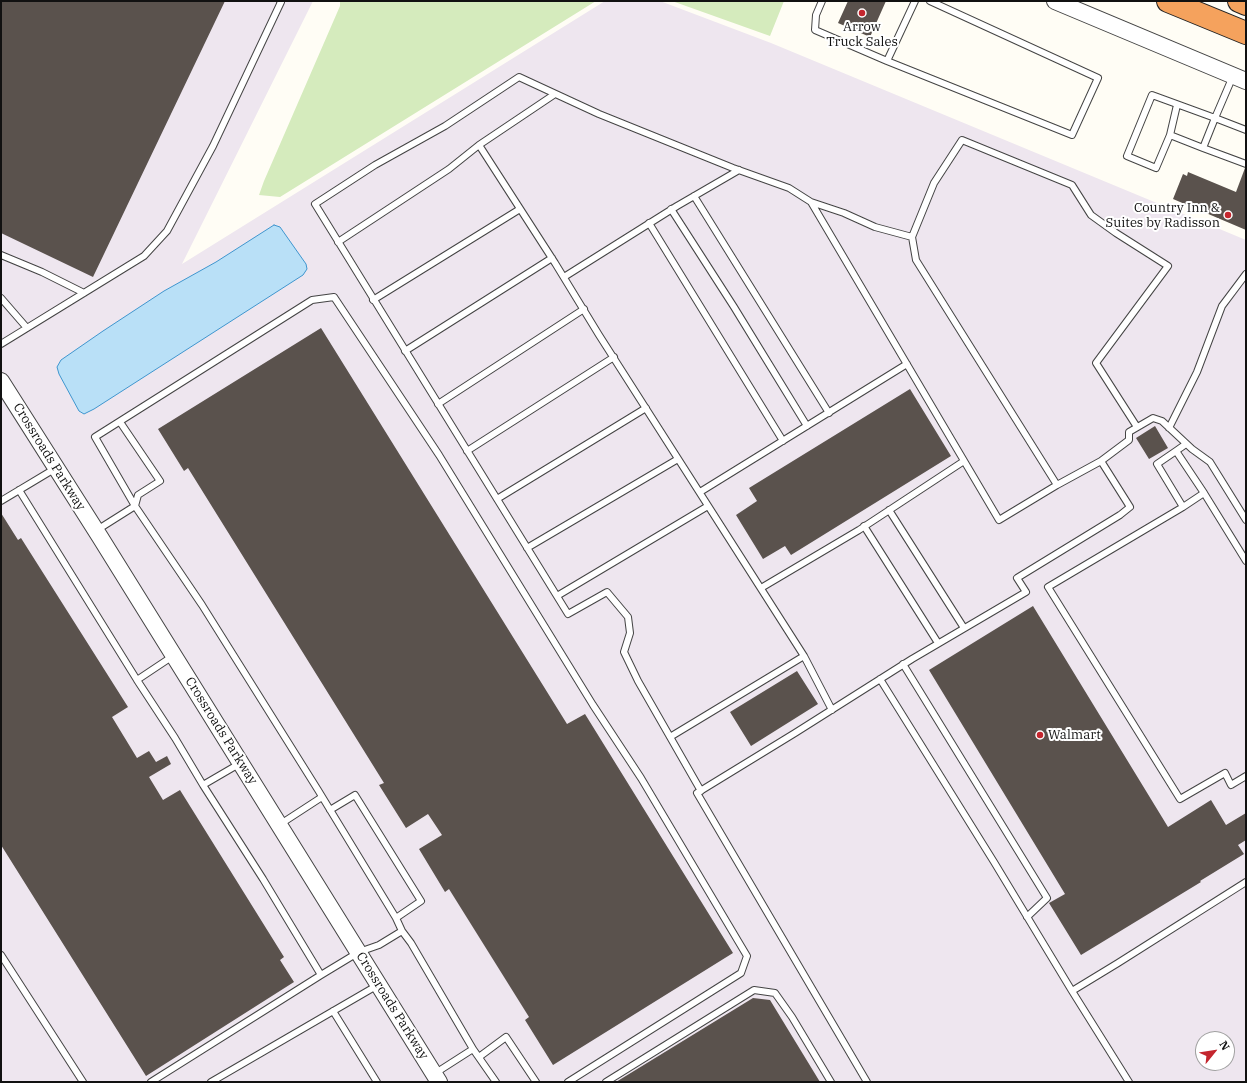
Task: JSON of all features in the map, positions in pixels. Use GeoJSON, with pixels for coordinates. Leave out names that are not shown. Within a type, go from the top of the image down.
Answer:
{"type":"FeatureCollection","features":[{"type":"Feature","properties":{"kind":"highway"},"geometry":{"type":"LineString","coordinates":[[1168,1],[1246,33]]}},
{"type":"Feature","properties":{"kind":"highway"},"geometry":{"type":"LineString","coordinates":[[1238,1],[1246,4]]}},
{"type":"Feature","properties":{"kind":"street"},"geometry":{"type":"LineString","coordinates":[[1055,1],[1239,78]]}},
{"type":"Feature","properties":{"kind":"street","name":"Crossroads Parkway"},"geometry":{"type":"LineString","coordinates":[[1,382],[96,531],[437,1078]]}},
{"type":"Feature","properties":{"kind":"lane"},"geometry":{"type":"LineString","coordinates":[[1,344],[144,256],[167,231],[213,146],[281,2],[280,1]]}},
{"type":"Feature","properties":{"kind":"lane"},"geometry":{"type":"LineString","coordinates":[[822,1],[816,15],[815,30],[887,61],[1072,135],[1098,78],[930,1]]}},
{"type":"Feature","properties":{"kind":"lane"},"geometry":{"type":"LineString","coordinates":[[887,61],[915,1]]}},
{"type":"Feature","properties":{"kind":"lane"},"geometry":{"type":"LineString","coordinates":[[701,791],[638,681],[624,652],[630,633],[628,617],[607,592],[568,614],[315,204],[375,165],[446,126],[519,77],[599,114],[739,170],[789,188],[811,202],[844,213],[875,227],[912,237]]}},
{"type":"Feature","properties":{"kind":"lane"},"geometry":{"type":"LineString","coordinates":[[1203,148],[1215,118],[1239,78]]}},
{"type":"Feature","properties":{"kind":"lane"},"geometry":{"type":"LineString","coordinates":[[338,242],[449,169],[479,145],[555,94]]}},
{"type":"Feature","properties":{"kind":"lane"},"geometry":{"type":"LineString","coordinates":[[1178,105],[1170,135],[1156,168],[1127,156],[1152,95],[1246,130]]}},
{"type":"Feature","properties":{"kind":"lane"},"geometry":{"type":"LineString","coordinates":[[1170,135],[1246,164]]}},
{"type":"Feature","properties":{"kind":"lane"},"geometry":{"type":"LineString","coordinates":[[1057,485],[916,260],[912,237],[934,183],[962,140],[1072,185],[1091,215],[1116,233],[1168,266],[1096,363],[1137,427]]}},
{"type":"Feature","properties":{"kind":"lane"},"geometry":{"type":"LineString","coordinates":[[479,145],[804,656],[832,710]]}},
{"type":"Feature","properties":{"kind":"lane"},"geometry":{"type":"LineString","coordinates":[[564,277],[671,209],[739,170]]}},
{"type":"Feature","properties":{"kind":"lane"},"geometry":{"type":"LineString","coordinates":[[694,196],[829,413]]}},
{"type":"Feature","properties":{"kind":"lane"},"geometry":{"type":"LineString","coordinates":[[811,202],[999,520],[1057,485],[1101,461],[1129,440],[1129,432],[1153,418],[1162,421],[1186,444],[1210,462],[1246,520]]}},
{"type":"Feature","properties":{"kind":"lane"},"geometry":{"type":"LineString","coordinates":[[373,300],[520,209]]}},
{"type":"Feature","properties":{"kind":"lane"},"geometry":{"type":"LineString","coordinates":[[671,209],[734,307],[807,426]]}},
{"type":"Feature","properties":{"kind":"lane"},"geometry":{"type":"LineString","coordinates":[[649,223],[783,441]]}},
{"type":"Feature","properties":{"kind":"lane"},"geometry":{"type":"LineString","coordinates":[[1,254],[84,293]]}},
{"type":"Feature","properties":{"kind":"lane"},"geometry":{"type":"LineString","coordinates":[[405,351],[552,258]]}},
{"type":"Feature","properties":{"kind":"lane"},"geometry":{"type":"LineString","coordinates":[[1169,428],[1197,372],[1222,306],[1246,274]]}},
{"type":"Feature","properties":{"kind":"lane"},"geometry":{"type":"LineString","coordinates":[[496,1082],[473,1049],[411,943],[402,931],[396,918],[322,797],[202,605],[135,506],[95,437],[312,300],[334,297],[439,455],[641,778],[747,956],[741,973],[568,1082]]}},
{"type":"Feature","properties":{"kind":"lane"},"geometry":{"type":"LineString","coordinates":[[1,298],[27,328]]}},
{"type":"Feature","properties":{"kind":"lane"},"geometry":{"type":"LineString","coordinates":[[438,404],[584,309]]}},
{"type":"Feature","properties":{"kind":"lane"},"geometry":{"type":"LineString","coordinates":[[467,452],[614,357]]}},
{"type":"Feature","properties":{"kind":"lane"},"geometry":{"type":"LineString","coordinates":[[700,492],[908,364]]}},
{"type":"Feature","properties":{"kind":"lane"},"geometry":{"type":"LineString","coordinates":[[497,499],[646,408]]}},
{"type":"Feature","properties":{"kind":"lane"},"geometry":{"type":"LineString","coordinates":[[96,531],[135,506],[138,495],[160,481],[120,422]]}},
{"type":"Feature","properties":{"kind":"lane"},"geometry":{"type":"LineString","coordinates":[[1183,506],[1157,464],[1186,444]]}},
{"type":"Feature","properties":{"kind":"lane"},"geometry":{"type":"LineString","coordinates":[[1176,450],[1246,561]]}},
{"type":"Feature","properties":{"kind":"lane"},"geometry":{"type":"LineString","coordinates":[[528,548],[678,459]]}},
{"type":"Feature","properties":{"kind":"lane"},"geometry":{"type":"LineString","coordinates":[[761,588],[864,526],[964,461]]}},
{"type":"Feature","properties":{"kind":"lane"},"geometry":{"type":"LineString","coordinates":[[867,1082],[697,793],[832,710],[903,664],[1026,592],[1017,578],[1130,508],[1101,461]]}},
{"type":"Feature","properties":{"kind":"lane"},"geometry":{"type":"LineString","coordinates":[[1,501],[56,468]]}},
{"type":"Feature","properties":{"kind":"lane"},"geometry":{"type":"LineString","coordinates":[[19,490],[321,974]]}},
{"type":"Feature","properties":{"kind":"lane"},"geometry":{"type":"LineString","coordinates":[[1204,494],[1048,587],[1180,799],[1225,773],[1231,785],[1246,776]]}},
{"type":"Feature","properties":{"kind":"lane"},"geometry":{"type":"LineString","coordinates":[[557,596],[708,506]]}},
{"type":"Feature","properties":{"kind":"lane"},"geometry":{"type":"LineString","coordinates":[[889,510],[964,628]]}},
{"type":"Feature","properties":{"kind":"lane"},"geometry":{"type":"LineString","coordinates":[[864,526],[938,643]]}},
{"type":"Feature","properties":{"kind":"lane"},"geometry":{"type":"LineString","coordinates":[[137,680],[174,656]]}},
{"type":"Feature","properties":{"kind":"lane"},"geometry":{"type":"LineString","coordinates":[[670,737],[804,656]]}},
{"type":"Feature","properties":{"kind":"lane"},"geometry":{"type":"LineString","coordinates":[[903,664],[1047,898],[1027,917]]}},
{"type":"Feature","properties":{"kind":"lane"},"geometry":{"type":"LineString","coordinates":[[880,679],[1129,1082]]}},
{"type":"Feature","properties":{"kind":"lane"},"geometry":{"type":"LineString","coordinates":[[202,785],[241,763]]}},
{"type":"Feature","properties":{"kind":"lane"},"geometry":{"type":"LineString","coordinates":[[330,810],[355,795],[421,901],[396,918]]}},
{"type":"Feature","properties":{"kind":"lane"},"geometry":{"type":"LineString","coordinates":[[279,825],[322,797]]}},
{"type":"Feature","properties":{"kind":"lane"},"geometry":{"type":"LineString","coordinates":[[1072,991],[1246,882]]}},
{"type":"Feature","properties":{"kind":"lane"},"geometry":{"type":"LineString","coordinates":[[151,1082],[321,974],[358,952],[379,945],[402,931]]}},
{"type":"Feature","properties":{"kind":"lane"},"geometry":{"type":"LineString","coordinates":[[1,956],[83,1082]]}},
{"type":"Feature","properties":{"kind":"lane"},"geometry":{"type":"LineString","coordinates":[[212,1082],[379,984]]}},
{"type":"Feature","properties":{"kind":"lane"},"geometry":{"type":"LineString","coordinates":[[606,1082],[754,990],[775,993],[792,1017],[831,1082]]}},
{"type":"Feature","properties":{"kind":"lane"},"geometry":{"type":"LineString","coordinates":[[333,1011],[377,1082]]}},
{"type":"Feature","properties":{"kind":"lane"},"geometry":{"type":"LineString","coordinates":[[479,1057],[506,1037],[536,1082]]}},
{"type":"Feature","properties":{"kind":"lane"},"geometry":{"type":"LineString","coordinates":[[437,1078],[473,1049]]}},
{"type":"Feature","properties":{"kind":"shaded area"},"geometry":{"type":"Polygon","coordinates":[[[1,1],[313,1],[182,264],[605,1],[660,1],[771,43],[1246,240],[1246,1082],[1,1082],[1,1]]]}},
{"type":"Feature","properties":{"kind":"green space"},"geometry":{"type":"Polygon","coordinates":[[[340,1],[596,1],[280,197],[259,195],[340,6],[340,1]]]}},
{"type":"Feature","properties":{"kind":"green space"},"geometry":{"type":"Polygon","coordinates":[[[672,1],[784,1],[770,36],[672,1]]]}},
{"type":"Feature","properties":{"kind":"water"},"geometry":{"type":"Polygon","coordinates":[[[274,225],[280,227],[306,264],[307,269],[303,275],[94,409],[84,414],[79,411],[59,374],[57,367],[61,360],[164,291],[216,262],[274,225]]]}},
{"type":"Feature","properties":{"kind":"building"},"geometry":{"type":"Polygon","coordinates":[[[1,1],[225,1],[93,277],[1,233],[1,1]]]}},
{"type":"Feature","properties":{"kind":"building","name":"Arrow Truck Sales"},"geometry":{"type":"Polygon","coordinates":[[[848,1],[886,1],[870,37],[838,23],[848,1]]]}},
{"type":"Feature","properties":{"kind":"building","name":"Country Inn & Suites by Radisson"},"geometry":{"type":"Polygon","coordinates":[[[1245,168],[1246,230],[1173,199],[1183,174],[1187,176],[1188,172],[1236,192],[1245,168]]]}},
{"type":"Feature","properties":{"kind":"building"},"geometry":{"type":"Polygon","coordinates":[[[321,328],[567,724],[585,714],[733,953],[553,1065],[525,1020],[529,1017],[449,889],[445,892],[419,849],[442,835],[428,814],[406,828],[379,785],[384,783],[188,468],[184,471],[158,429],[321,328]]]}},
{"type":"Feature","properties":{"kind":"building"},"geometry":{"type":"Polygon","coordinates":[[[910,389],[951,456],[791,555],[785,546],[763,559],[736,515],[757,501],[749,488],[910,389]]]}},
{"type":"Feature","properties":{"kind":"building"},"geometry":{"type":"Polygon","coordinates":[[[1155,426],[1168,448],[1149,459],[1136,438],[1155,426]]]}},
{"type":"Feature","properties":{"kind":"building"},"geometry":{"type":"Polygon","coordinates":[[[1,513],[18,540],[21,538],[128,707],[112,717],[137,758],[149,751],[156,762],[167,756],[171,764],[149,777],[163,800],[180,790],[284,957],[280,960],[294,982],[146,1076],[1,845],[1,513]]]}},
{"type":"Feature","properties":{"kind":"building","name":"Walmart"},"geometry":{"type":"Polygon","coordinates":[[[1033,606],[1168,827],[1211,800],[1226,825],[1246,813],[1246,840],[1238,845],[1244,854],[1081,955],[1049,903],[1065,894],[929,670],[1033,606]]]}},
{"type":"Feature","properties":{"kind":"building"},"geometry":{"type":"Polygon","coordinates":[[[797,671],[818,704],[751,746],[730,712],[797,671]]]}},
{"type":"Feature","properties":{"kind":"building"},"geometry":{"type":"Polygon","coordinates":[[[753,998],[770,1000],[820,1082],[616,1082],[753,998]]]}},
{"type":"Feature","properties":{"kind":"place","name":"Arrow Truck Sales"},"geometry":{"type":"Point","coordinates":[862,13]}},
{"type":"Feature","properties":{"kind":"place","name":"Country Inn & Suites by Radisson"},"geometry":{"type":"Point","coordinates":[1228,215]}},
{"type":"Feature","properties":{"kind":"place","name":"Walmart"},"geometry":{"type":"Point","coordinates":[1040,735]}}]}
